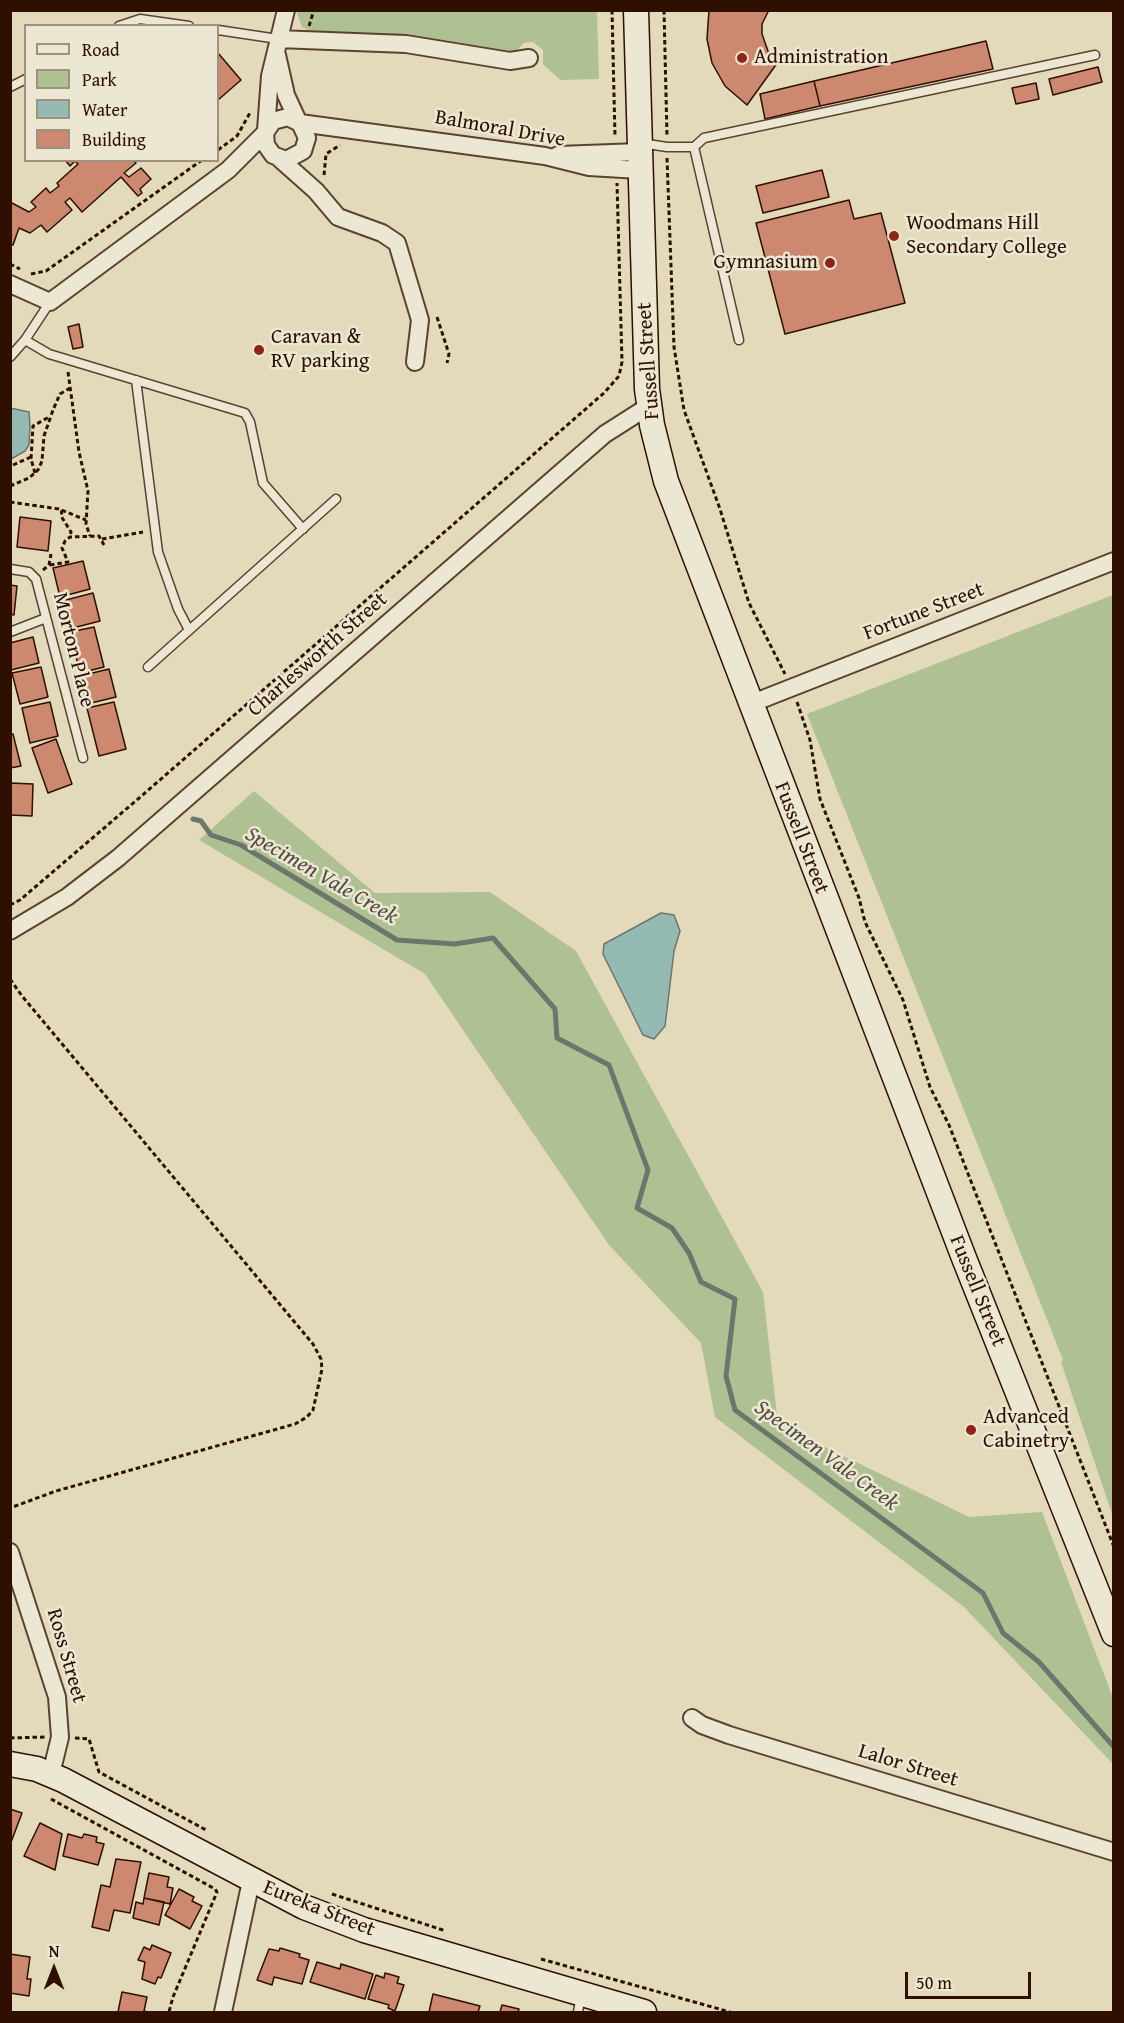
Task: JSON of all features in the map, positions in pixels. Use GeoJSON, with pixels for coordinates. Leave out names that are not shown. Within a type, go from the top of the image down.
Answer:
{"type":"FeatureCollection","features":[{"type":"Feature","properties":{"kind":"street"},"geometry":{"type":"LineString","coordinates":[[286,10],[270,76],[267,149],[320,185]]}},
{"type":"Feature","properties":{"kind":"street","name":"Fussell Street"},"geometry":{"type":"LineString","coordinates":[[636,10],[628,154],[649,406],[666,481],[959,1246],[1113,1634]]}},
{"type":"Feature","properties":{"kind":"street"},"geometry":{"type":"LineString","coordinates":[[277,44],[406,44],[510,61],[529,58]]}},
{"type":"Feature","properties":{"kind":"street"},"geometry":{"type":"LineString","coordinates":[[277,44],[286,95],[306,132],[305,147],[320,185],[338,217],[382,233],[397,243],[419,314],[416,362]]}},
{"type":"Feature","properties":{"kind":"street"},"geometry":{"type":"LineString","coordinates":[[10,284],[50,302],[228,170],[270,124],[280,118],[299,122]]}},
{"type":"Feature","properties":{"kind":"street","name":"Balmoral Drive"},"geometry":{"type":"LineString","coordinates":[[299,122],[545,156],[628,154]]}},
{"type":"Feature","properties":{"kind":"street","name":"Balmoral Drive"},"geometry":{"type":"LineString","coordinates":[[305,147],[326,135],[352,129]]}},
{"type":"Feature","properties":{"kind":"street"},"geometry":{"type":"LineString","coordinates":[[228,170],[278,158],[293,159],[305,147]]}},
{"type":"Feature","properties":{"kind":"street","name":"Charlesworth Street"},"geometry":{"type":"LineString","coordinates":[[10,931],[67,897],[118,858],[605,434],[618,423],[649,406]]}},
{"type":"Feature","properties":{"kind":"street","name":"Fortune Street"},"geometry":{"type":"LineString","coordinates":[[750,704],[1113,561]]}},
{"type":"Feature","properties":{"kind":"street","name":"Ross Street"},"geometry":{"type":"LineString","coordinates":[[10,1552],[55,1689],[60,1737],[50,1786]]}},
{"type":"Feature","properties":{"kind":"street","name":"Lalor Street"},"geometry":{"type":"LineString","coordinates":[[692,1718],[721,1732],[1113,1852]]}},
{"type":"Feature","properties":{"kind":"street","name":"Eureka Street"},"geometry":{"type":"LineString","coordinates":[[10,1764],[30,1767],[50,1786],[304,1907],[363,1930],[580,2003],[644,2013]]}},
{"type":"Feature","properties":{"kind":"street"},"geometry":{"type":"LineString","coordinates":[[224,2013],[251,1881]]}},
{"type":"Feature","properties":{"kind":"lane"},"geometry":{"type":"LineString","coordinates":[[125,24],[140,19],[175,24]]}},
{"type":"Feature","properties":{"kind":"lane"},"geometry":{"type":"LineString","coordinates":[[219,30],[277,44]]}},
{"type":"Feature","properties":{"kind":"lane"},"geometry":{"type":"LineString","coordinates":[[628,154],[667,147],[694,147],[704,138],[1095,55]]}},
{"type":"Feature","properties":{"kind":"lane"},"geometry":{"type":"LineString","coordinates":[[10,87],[24,80]]}},
{"type":"Feature","properties":{"kind":"lane"},"geometry":{"type":"LineString","coordinates":[[694,147],[739,340]]}},
{"type":"Feature","properties":{"kind":"lane"},"geometry":{"type":"LineString","coordinates":[[10,357],[25,340],[50,302]]}},
{"type":"Feature","properties":{"kind":"lane"},"geometry":{"type":"LineString","coordinates":[[25,340],[46,353],[246,414],[250,422],[263,483],[303,529]]}},
{"type":"Feature","properties":{"kind":"lane"},"geometry":{"type":"LineString","coordinates":[[136,380],[159,555],[179,613],[189,630]]}},
{"type":"Feature","properties":{"kind":"lane"},"geometry":{"type":"LineString","coordinates":[[148,667],[336,499]]}},
{"type":"Feature","properties":{"kind":"lane","name":"Morton Place"},"geometry":{"type":"LineString","coordinates":[[10,569],[25,570],[34,576],[83,758]]}},
{"type":"Feature","properties":{"kind":"lane"},"geometry":{"type":"LineString","coordinates":[[10,632],[46,618]]}},
{"type":"Feature","properties":{"kind":"path"},"geometry":{"type":"LineString","coordinates":[[10,905],[20,900],[138,799],[604,393],[619,376],[628,154],[612,10]]}},
{"type":"Feature","properties":{"kind":"path"},"geometry":{"type":"LineString","coordinates":[[664,10],[674,347],[684,410],[720,509],[749,603],[791,686],[810,740],[820,799],[859,898],[865,922],[903,1000],[930,1087],[949,1125],[1113,1547]]}},
{"type":"Feature","properties":{"kind":"path"},"geometry":{"type":"LineString","coordinates":[[219,149],[237,136],[253,106]]}},
{"type":"Feature","properties":{"kind":"path"},"geometry":{"type":"LineString","coordinates":[[320,185],[326,154],[348,142],[352,129]]}},
{"type":"Feature","properties":{"kind":"path"},"geometry":{"type":"LineString","coordinates":[[34,275],[46,272],[199,162]]}},
{"type":"Feature","properties":{"kind":"path"},"geometry":{"type":"LineString","coordinates":[[70,360],[68,375],[88,491],[86,520],[90,536]]}},
{"type":"Feature","properties":{"kind":"path"},"geometry":{"type":"LineString","coordinates":[[10,486],[35,473],[42,461],[43,439],[60,394],[71,388]]}},
{"type":"Feature","properties":{"kind":"path"},"geometry":{"type":"LineString","coordinates":[[35,473],[31,457],[33,426],[51,416]]}},
{"type":"Feature","properties":{"kind":"path"},"geometry":{"type":"LineString","coordinates":[[13,465],[31,457]]}},
{"type":"Feature","properties":{"kind":"path"},"geometry":{"type":"LineString","coordinates":[[10,502],[62,510],[86,520]]}},
{"type":"Feature","properties":{"kind":"path"},"geometry":{"type":"LineString","coordinates":[[62,510],[61,516],[71,532],[70,537]]}},
{"type":"Feature","properties":{"kind":"path"},"geometry":{"type":"LineString","coordinates":[[102,540],[148,532]]}},
{"type":"Feature","properties":{"kind":"path"},"geometry":{"type":"LineString","coordinates":[[50,565],[68,562],[62,548],[70,537],[96,536],[102,540],[104,545]]}},
{"type":"Feature","properties":{"kind":"path"},"geometry":{"type":"LineString","coordinates":[[10,979],[313,1344],[321,1359],[322,1370],[320,1388],[313,1410],[307,1417],[295,1424],[56,1491],[10,1508]]}},
{"type":"Feature","properties":{"kind":"path"},"geometry":{"type":"LineString","coordinates":[[10,1738],[89,1739],[99,1772],[214,1835]]}},
{"type":"Feature","properties":{"kind":"path"},"geometry":{"type":"LineString","coordinates":[[50,1786],[217,1892],[177,1986],[169,2013]]}},
{"type":"Feature","properties":{"kind":"path"},"geometry":{"type":"LineString","coordinates":[[323,1891],[454,1934]]}},
{"type":"Feature","properties":{"kind":"path"},"geometry":{"type":"LineString","coordinates":[[534,1957],[730,2013]]}},
{"type":"Feature","properties":{"kind":"green space"},"geometry":{"type":"Polygon","coordinates":[[[296,10],[597,11],[599,79],[560,80],[543,64],[543,50],[533,42],[524,43],[515,52],[509,53],[413,37],[316,34],[302,27],[296,10]]]}},
{"type":"Feature","properties":{"kind":"green space"},"geometry":{"type":"Polygon","coordinates":[[[1113,595],[1113,1517],[1061,1362],[1063,1360],[807,714],[1113,595]]]}},
{"type":"Feature","properties":{"kind":"green space"},"geometry":{"type":"Polygon","coordinates":[[[254,791],[375,893],[490,892],[576,951],[763,1292],[778,1424],[969,1517],[1042,1512],[1113,1698],[1113,1764],[964,1607],[715,1417],[701,1343],[609,1245],[425,974],[199,840],[254,791]]]}},
{"type":"Feature","properties":{"kind":"water"},"geometry":{"type":"Polygon","coordinates":[[[10,408],[29,412],[30,426],[29,445],[25,451],[11,459],[10,408]]]}},
{"type":"Feature","properties":{"kind":"water"},"geometry":{"type":"Polygon","coordinates":[[[661,913],[674,915],[680,931],[674,951],[665,1026],[654,1039],[643,1035],[603,954],[604,944],[661,913]]]}},
{"type":"Feature","properties":{"kind":"building","name":"Administration"},"geometry":{"type":"Polygon","coordinates":[[[709,10],[769,10],[762,24],[762,34],[769,54],[778,62],[747,105],[725,86],[712,63],[707,39],[709,10]]]}},
{"type":"Feature","properties":{"kind":"building"},"geometry":{"type":"Polygon","coordinates":[[[986,41],[993,69],[820,106],[814,81],[986,41]]]}},
{"type":"Feature","properties":{"kind":"building"},"geometry":{"type":"Polygon","coordinates":[[[219,54],[241,80],[219,99],[219,54]]]}},
{"type":"Feature","properties":{"kind":"building"},"geometry":{"type":"Polygon","coordinates":[[[1098,67],[1102,82],[1053,95],[1049,79],[1098,67]]]}},
{"type":"Feature","properties":{"kind":"building"},"geometry":{"type":"Polygon","coordinates":[[[814,81],[820,106],[765,119],[760,94],[814,81]]]}},
{"type":"Feature","properties":{"kind":"building"},"geometry":{"type":"Polygon","coordinates":[[[1036,83],[1039,99],[1016,104],[1012,88],[1036,83]]]}},
{"type":"Feature","properties":{"kind":"building"},"geometry":{"type":"Polygon","coordinates":[[[76,162],[135,162],[124,173],[129,177],[141,168],[151,179],[140,189],[142,193],[138,196],[121,177],[82,212],[70,198],[65,202],[72,210],[47,232],[41,225],[30,233],[19,228],[13,245],[10,244],[10,202],[29,212],[36,207],[31,202],[46,188],[50,193],[59,186],[57,183],[78,164],[76,162]]]}},
{"type":"Feature","properties":{"kind":"building"},"geometry":{"type":"Polygon","coordinates":[[[822,170],[829,197],[763,213],[756,186],[822,170]]]}},
{"type":"Feature","properties":{"kind":"building","name":"Gymnasium"},"geometry":{"type":"Polygon","coordinates":[[[849,200],[854,219],[881,213],[905,303],[785,334],[756,223],[849,200]]]}},
{"type":"Feature","properties":{"kind":"building"},"geometry":{"type":"Polygon","coordinates":[[[79,324],[83,347],[73,349],[68,327],[79,324]]]}},
{"type":"Feature","properties":{"kind":"building"},"geometry":{"type":"Polygon","coordinates":[[[20,517],[51,521],[48,551],[17,547],[20,517]]]}},
{"type":"Feature","properties":{"kind":"building"},"geometry":{"type":"Polygon","coordinates":[[[83,561],[90,589],[60,597],[53,568],[83,561]]]}},
{"type":"Feature","properties":{"kind":"building"},"geometry":{"type":"Polygon","coordinates":[[[10,585],[17,586],[14,615],[10,614],[10,585]]]}},
{"type":"Feature","properties":{"kind":"building"},"geometry":{"type":"Polygon","coordinates":[[[93,593],[100,621],[69,629],[62,601],[93,593]]]}},
{"type":"Feature","properties":{"kind":"building"},"geometry":{"type":"Polygon","coordinates":[[[94,627],[104,667],[80,673],[70,632],[94,627]]]}},
{"type":"Feature","properties":{"kind":"building"},"geometry":{"type":"Polygon","coordinates":[[[33,637],[39,663],[11,670],[10,643],[33,637]]]}},
{"type":"Feature","properties":{"kind":"building"},"geometry":{"type":"Polygon","coordinates":[[[41,667],[48,697],[20,704],[12,673],[41,667]]]}},
{"type":"Feature","properties":{"kind":"building"},"geometry":{"type":"Polygon","coordinates":[[[109,669],[116,697],[87,704],[80,676],[109,669]]]}},
{"type":"Feature","properties":{"kind":"building"},"geometry":{"type":"Polygon","coordinates":[[[50,702],[58,736],[30,743],[22,708],[50,702]]]}},
{"type":"Feature","properties":{"kind":"building"},"geometry":{"type":"Polygon","coordinates":[[[114,702],[126,749],[99,756],[87,708],[114,702]]]}},
{"type":"Feature","properties":{"kind":"building"},"geometry":{"type":"Polygon","coordinates":[[[10,734],[13,734],[21,766],[10,768],[10,734]]]}},
{"type":"Feature","properties":{"kind":"building"},"geometry":{"type":"Polygon","coordinates":[[[56,739],[72,784],[48,793],[32,748],[56,739]]]}},
{"type":"Feature","properties":{"kind":"building"},"geometry":{"type":"Polygon","coordinates":[[[10,783],[33,784],[32,816],[10,815],[10,783]]]}},
{"type":"Feature","properties":{"kind":"building"},"geometry":{"type":"Polygon","coordinates":[[[10,1809],[22,1813],[10,1845],[10,1809]]]}},
{"type":"Feature","properties":{"kind":"building"},"geometry":{"type":"Polygon","coordinates":[[[40,1823],[62,1834],[55,1870],[24,1856],[40,1823]]]}},
{"type":"Feature","properties":{"kind":"building"},"geometry":{"type":"Polygon","coordinates":[[[68,1834],[82,1838],[84,1834],[97,1837],[96,1842],[104,1844],[98,1865],[63,1856],[68,1834]]]}},
{"type":"Feature","properties":{"kind":"building"},"geometry":{"type":"Polygon","coordinates":[[[116,1859],[141,1862],[130,1913],[114,1910],[109,1931],[92,1927],[101,1885],[110,1887],[116,1859]]]}},
{"type":"Feature","properties":{"kind":"building"},"geometry":{"type":"Polygon","coordinates":[[[149,1873],[169,1877],[167,1887],[173,1888],[170,1904],[144,1898],[149,1873]]]}},
{"type":"Feature","properties":{"kind":"building"},"geometry":{"type":"Polygon","coordinates":[[[179,1889],[194,1897],[192,1901],[202,1906],[190,1929],[165,1915],[179,1889]]]}},
{"type":"Feature","properties":{"kind":"building"},"geometry":{"type":"Polygon","coordinates":[[[144,1898],[164,1902],[159,1925],[133,1918],[136,1902],[143,1904],[144,1898]]]}},
{"type":"Feature","properties":{"kind":"building"},"geometry":{"type":"Polygon","coordinates":[[[152,1945],[171,1953],[161,1978],[158,1977],[155,1984],[142,1979],[145,1962],[138,1960],[144,1947],[150,1950],[152,1945]]]}},
{"type":"Feature","properties":{"kind":"building"},"geometry":{"type":"Polygon","coordinates":[[[280,1948],[300,1954],[299,1957],[309,1960],[302,1984],[274,1977],[272,1985],[257,1980],[269,1949],[279,1951],[280,1948]]]}},
{"type":"Feature","properties":{"kind":"building"},"geometry":{"type":"Polygon","coordinates":[[[10,1954],[30,1957],[27,1979],[31,1979],[29,1996],[10,1993],[10,1954]]]}},
{"type":"Feature","properties":{"kind":"building"},"geometry":{"type":"Polygon","coordinates":[[[317,1962],[340,1969],[341,1964],[373,1974],[365,1999],[310,1982],[317,1962]]]}},
{"type":"Feature","properties":{"kind":"building"},"geometry":{"type":"Polygon","coordinates":[[[385,1973],[399,1977],[397,1983],[404,1985],[395,2011],[388,2008],[389,2005],[368,1999],[376,1975],[384,1978],[385,1973]]]}},
{"type":"Feature","properties":{"kind":"building"},"geometry":{"type":"Polygon","coordinates":[[[122,1992],[147,1997],[144,2011],[148,2012],[118,2012],[122,1992]]]}},
{"type":"Feature","properties":{"kind":"building"},"geometry":{"type":"Polygon","coordinates":[[[433,1994],[480,2006],[478,2012],[429,2012],[433,1994]]]}},
{"type":"Feature","properties":{"kind":"building"},"geometry":{"type":"Polygon","coordinates":[[[502,2005],[519,2009],[518,2012],[500,2012],[502,2005]]]}},
{"type":"Feature","properties":{"kind":"waterway","name":"Specimen Vale Creek"},"geometry":{"type":"LineString","coordinates":[[193,819],[201,821],[211,835],[241,845],[397,940],[455,944],[493,938],[555,1009],[557,1038],[609,1065],[648,1170],[637,1208],[672,1228],[689,1253],[701,1282],[735,1299],[726,1376],[735,1410],[983,1593],[1003,1633],[1039,1662],[1114,1747]]}},
{"type":"Feature","properties":{"kind":"place","name":"Administration"},"geometry":{"type":"Point","coordinates":[742,58]}},
{"type":"Feature","properties":{"kind":"place","name":"Woodmans Hill Secondary College"},"geometry":{"type":"Point","coordinates":[894,236]}},
{"type":"Feature","properties":{"kind":"place","name":"Gymnasium"},"geometry":{"type":"Point","coordinates":[830,263]}},
{"type":"Feature","properties":{"kind":"place","name":"Caravan & RV parking"},"geometry":{"type":"Point","coordinates":[259,350]}},
{"type":"Feature","properties":{"kind":"place","name":"Advanced Cabinetry"},"geometry":{"type":"Point","coordinates":[971,1430]}}]}
